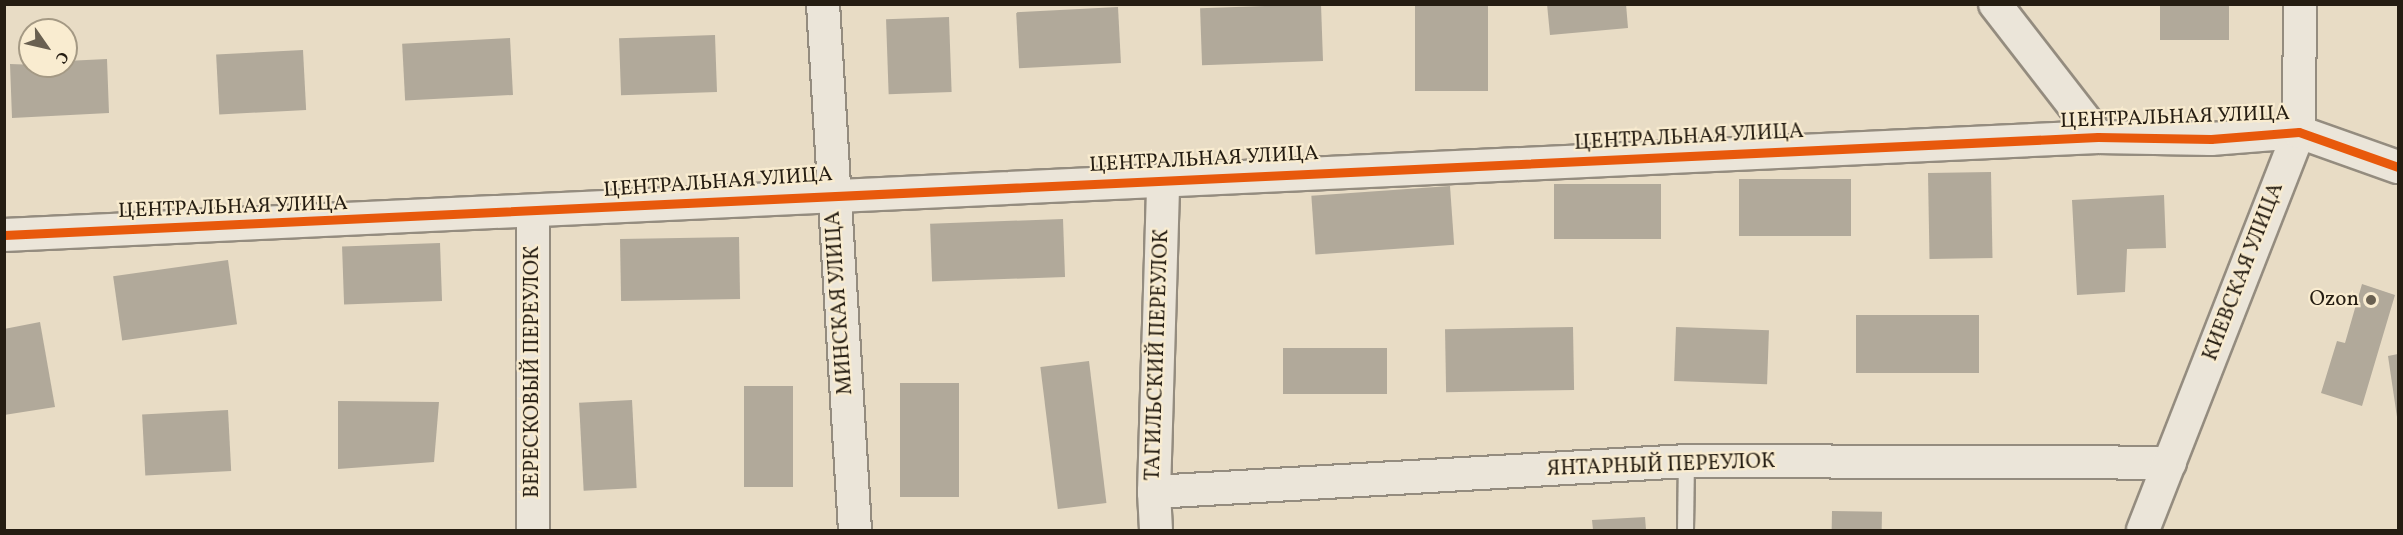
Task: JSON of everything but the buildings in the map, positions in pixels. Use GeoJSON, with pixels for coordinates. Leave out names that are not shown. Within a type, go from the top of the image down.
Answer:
{"type":"FeatureCollection","features":[{"type":"Feature","properties":{"kind":"street","name":"МИНСКАЯ УЛИЦА"},"geometry":{"type":"LineString","coordinates":[[823,4],[855,531]]}},
{"type":"Feature","properties":{"kind":"street"},"geometry":{"type":"LineString","coordinates":[[1995,4],[2098,137]]}},
{"type":"Feature","properties":{"kind":"street","name":"КИЕВСКАЯ УЛИЦА"},"geometry":{"type":"LineString","coordinates":[[2143,531],[2299,132],[2300,4]]}},
{"type":"Feature","properties":{"kind":"street","name":"ЦЕНТРАЛЬНАЯ УЛИЦА"},"geometry":{"type":"LineString","coordinates":[[4,236],[533,213],[833,194],[2098,137],[2211,140],[2299,132],[2398,167]]}},
{"type":"Feature","properties":{"kind":"street","name":"ТАГИЛЬСКИЙ ПЕРЕУЛОК"},"geometry":{"type":"LineString","coordinates":[[1156,531],[1154,492],[1163,180]]}},
{"type":"Feature","properties":{"kind":"street","name":"ВЕРЕСКОВЫЙ ПЕРЕУЛОК"},"geometry":{"type":"LineString","coordinates":[[533,213],[533,531]]}},
{"type":"Feature","properties":{"kind":"street","name":"ЯНТАРНЫЙ ПЕРЕУЛОК"},"geometry":{"type":"LineString","coordinates":[[1154,492],[1686,461],[2170,463]]}},
{"type":"Feature","properties":{"kind":"lane"},"geometry":{"type":"LineString","coordinates":[[1685,531],[1686,461]]}},
{"type":"Feature","properties":{"kind":"cycle path"},"geometry":{"type":"LineString","coordinates":[[4,235],[2098,137],[2211,139],[2299,132],[2398,167]]}},
{"type":"Feature","properties":{"kind":"place","name":"Ozon"},"geometry":{"type":"Point","coordinates":[2371,300]}}]}
